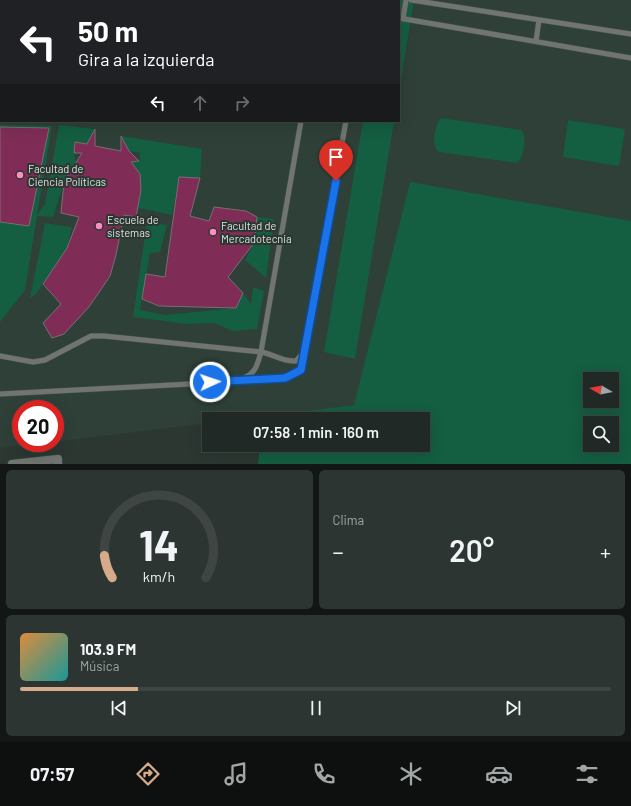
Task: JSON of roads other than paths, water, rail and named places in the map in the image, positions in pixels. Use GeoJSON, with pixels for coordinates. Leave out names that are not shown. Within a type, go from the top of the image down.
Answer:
{"type":"FeatureCollection","features":[{"type":"Feature","properties":{"kind":"street"},"geometry":{"type":"LineString","coordinates":[[12,464],[58,459],[58,464]]}},
{"type":"Feature","properties":{"kind":"lane"},"geometry":{"type":"LineString","coordinates":[[406,0],[401,18],[631,58]]}},
{"type":"Feature","properties":{"kind":"lane"},"geometry":{"type":"LineString","coordinates":[[411,0],[631,34]]}},
{"type":"Feature","properties":{"kind":"lane"},"geometry":{"type":"LineString","coordinates":[[536,42],[539,20]]}},
{"type":"Feature","properties":{"kind":"lane"},"geometry":{"type":"LineString","coordinates":[[240,380],[251,375],[257,369],[301,122]]}},
{"type":"Feature","properties":{"kind":"lane"},"geometry":{"type":"LineString","coordinates":[[0,394],[285,378],[301,370],[302,356],[346,122]]}},
{"type":"Feature","properties":{"kind":"lane"},"geometry":{"type":"LineString","coordinates":[[0,356],[33,362],[45,360],[91,336],[104,336],[261,352],[290,361],[296,361],[302,356]]}},
{"type":"Feature","properties":{"kind":"place","name":"Facultad de Ciencia Políticas"},"geometry":{"type":"Point","coordinates":[20,175]}},
{"type":"Feature","properties":{"kind":"place","name":"Escuela de sistemas"},"geometry":{"type":"Point","coordinates":[99,226]}},
{"type":"Feature","properties":{"kind":"place","name":"Facultad de Mercadotecnia"},"geometry":{"type":"Point","coordinates":[213,232]}}]}
